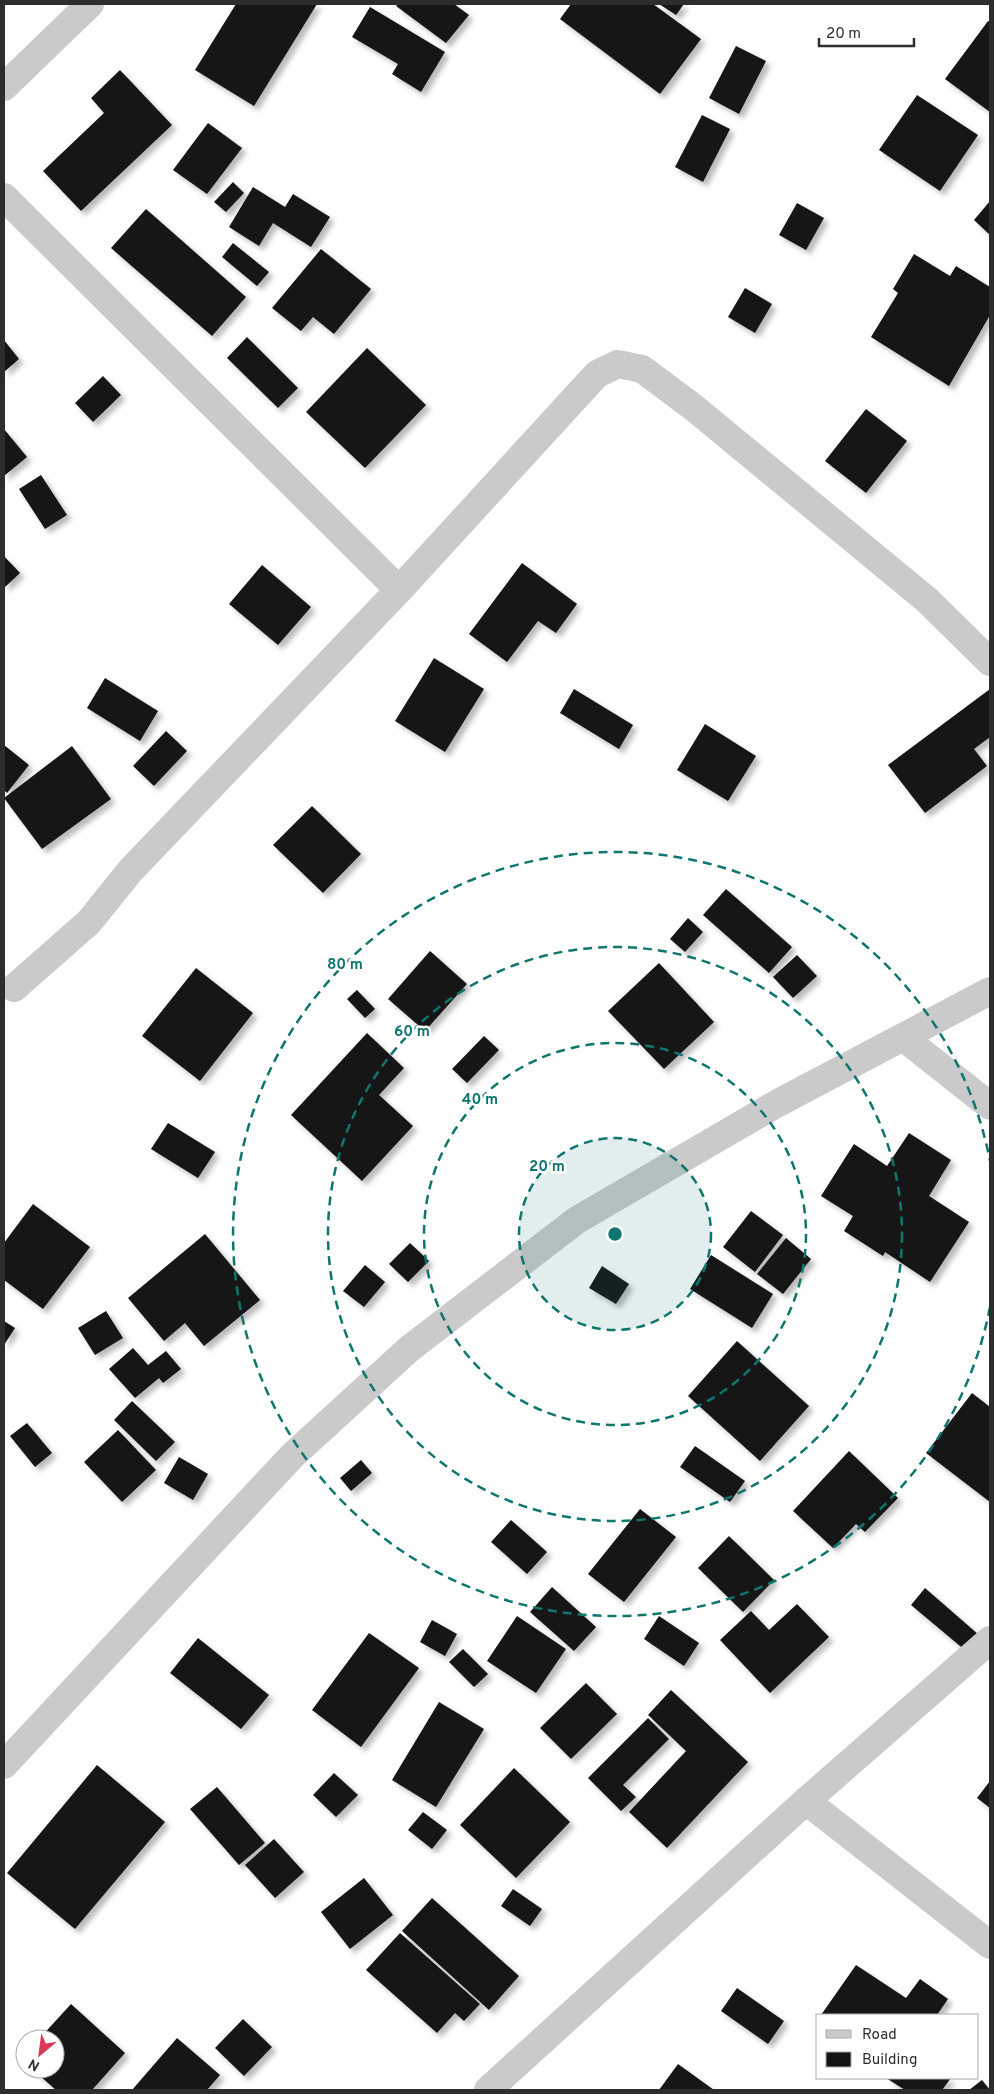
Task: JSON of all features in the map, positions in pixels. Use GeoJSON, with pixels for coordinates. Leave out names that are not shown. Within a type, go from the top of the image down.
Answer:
{"type":"FeatureCollection","features":[{"type":"Feature","properties":{"kind":"street"},"geometry":{"type":"LineString","coordinates":[[4,86],[90,4]]}},
{"type":"Feature","properties":{"kind":"street"},"geometry":{"type":"LineString","coordinates":[[4,197],[399,590]]}},
{"type":"Feature","properties":{"kind":"street"},"geometry":{"type":"LineString","coordinates":[[14,988],[89,922],[130,871],[399,590],[596,374],[618,364],[642,369],[693,407],[927,600],[990,662]]}},
{"type":"Feature","properties":{"kind":"street"},"geometry":{"type":"LineString","coordinates":[[4,1765],[292,1456],[409,1349],[577,1220],[778,1103],[990,991]]}},
{"type":"Feature","properties":{"kind":"street"},"geometry":{"type":"LineString","coordinates":[[904,1038],[990,1106]]}},
{"type":"Feature","properties":{"kind":"street"},"geometry":{"type":"LineString","coordinates":[[488,2090],[806,1801],[990,1640]]}},
{"type":"Feature","properties":{"kind":"street"},"geometry":{"type":"LineString","coordinates":[[806,1801],[990,1944]]}},
{"type":"Feature","properties":{"kind":"building"},"geometry":{"type":"Polygon","coordinates":[[[236,4],[317,4],[254,106],[195,70],[236,4]]]}},
{"type":"Feature","properties":{"kind":"building"},"geometry":{"type":"Polygon","coordinates":[[[398,4],[454,4],[469,15],[446,43],[396,6],[398,4]]]}},
{"type":"Feature","properties":{"kind":"building"},"geometry":{"type":"Polygon","coordinates":[[[571,4],[653,4],[701,39],[660,94],[560,19],[571,4]]]}},
{"type":"Feature","properties":{"kind":"building"},"geometry":{"type":"Polygon","coordinates":[[[659,4],[684,4],[676,15],[659,4]]]}},
{"type":"Feature","properties":{"kind":"building"},"geometry":{"type":"Polygon","coordinates":[[[370,7],[445,52],[421,92],[392,74],[398,64],[352,37],[370,7]]]}},
{"type":"Feature","properties":{"kind":"building"},"geometry":{"type":"Polygon","coordinates":[[[988,21],[990,22],[990,112],[945,79],[988,21]]]}},
{"type":"Feature","properties":{"kind":"building"},"geometry":{"type":"Polygon","coordinates":[[[736,46],[766,61],[739,114],[709,98],[736,46]]]}},
{"type":"Feature","properties":{"kind":"building"},"geometry":{"type":"Polygon","coordinates":[[[120,70],[172,125],[81,211],[43,171],[104,113],[91,98],[120,70]]]}},
{"type":"Feature","properties":{"kind":"building"},"geometry":{"type":"Polygon","coordinates":[[[917,95],[978,135],[940,191],[879,150],[917,95]]]}},
{"type":"Feature","properties":{"kind":"building"},"geometry":{"type":"Polygon","coordinates":[[[702,115],[730,129],[703,182],[675,167],[702,115]]]}},
{"type":"Feature","properties":{"kind":"building"},"geometry":{"type":"Polygon","coordinates":[[[208,123],[242,148],[207,194],[173,170],[208,123]]]}},
{"type":"Feature","properties":{"kind":"building"},"geometry":{"type":"Polygon","coordinates":[[[233,182],[244,193],[226,212],[214,202],[233,182]]]}},
{"type":"Feature","properties":{"kind":"building"},"geometry":{"type":"Polygon","coordinates":[[[253,187],[285,207],[293,194],[330,217],[311,247],[273,223],[259,246],[229,227],[253,187]]]}},
{"type":"Feature","properties":{"kind":"building"},"geometry":{"type":"Polygon","coordinates":[[[990,201],[990,235],[974,220],[990,201]]]}},
{"type":"Feature","properties":{"kind":"building"},"geometry":{"type":"Polygon","coordinates":[[[797,203],[824,218],[806,250],[779,235],[797,203]]]}},
{"type":"Feature","properties":{"kind":"building"},"geometry":{"type":"Polygon","coordinates":[[[146,209],[246,297],[212,336],[111,248],[146,209]]]}},
{"type":"Feature","properties":{"kind":"building"},"geometry":{"type":"Polygon","coordinates":[[[233,243],[269,272],[257,286],[222,257],[233,243]]]}},
{"type":"Feature","properties":{"kind":"building"},"geometry":{"type":"Polygon","coordinates":[[[321,249],[371,289],[334,334],[313,317],[301,331],[272,308],[321,249]]]}},
{"type":"Feature","properties":{"kind":"building"},"geometry":{"type":"Polygon","coordinates":[[[914,254],[950,276],[956,266],[990,287],[990,315],[949,386],[871,337],[898,293],[893,289],[914,254]]]}},
{"type":"Feature","properties":{"kind":"building"},"geometry":{"type":"Polygon","coordinates":[[[745,288],[772,304],[755,333],[728,317],[745,288]]]}},
{"type":"Feature","properties":{"kind":"building"},"geometry":{"type":"Polygon","coordinates":[[[247,337],[298,388],[278,408],[227,358],[247,337]]]}},
{"type":"Feature","properties":{"kind":"building"},"geometry":{"type":"Polygon","coordinates":[[[4,340],[19,359],[4,372],[4,340]]]}},
{"type":"Feature","properties":{"kind":"building"},"geometry":{"type":"Polygon","coordinates":[[[367,348],[426,405],[365,468],[306,412],[367,348]]]}},
{"type":"Feature","properties":{"kind":"building"},"geometry":{"type":"Polygon","coordinates":[[[103,376],[121,395],[93,422],[75,403],[103,376]]]}},
{"type":"Feature","properties":{"kind":"building"},"geometry":{"type":"Polygon","coordinates":[[[866,409],[907,441],[866,493],[825,461],[866,409]]]}},
{"type":"Feature","properties":{"kind":"building"},"geometry":{"type":"Polygon","coordinates":[[[4,429],[27,457],[4,476],[4,429]]]}},
{"type":"Feature","properties":{"kind":"building"},"geometry":{"type":"Polygon","coordinates":[[[41,475],[67,515],[45,529],[19,489],[41,475]]]}},
{"type":"Feature","properties":{"kind":"building"},"geometry":{"type":"Polygon","coordinates":[[[4,556],[20,573],[4,588],[4,556]]]}},
{"type":"Feature","properties":{"kind":"building"},"geometry":{"type":"Polygon","coordinates":[[[522,563],[577,604],[556,633],[538,621],[507,662],[469,634],[522,563]]]}},
{"type":"Feature","properties":{"kind":"building"},"geometry":{"type":"Polygon","coordinates":[[[262,565],[311,607],[278,645],[229,604],[262,565]]]}},
{"type":"Feature","properties":{"kind":"building"},"geometry":{"type":"Polygon","coordinates":[[[434,658],[484,689],[445,752],[395,721],[434,658]]]}},
{"type":"Feature","properties":{"kind":"building"},"geometry":{"type":"Polygon","coordinates":[[[105,678],[158,711],[140,741],[87,708],[105,678]]]}},
{"type":"Feature","properties":{"kind":"building"},"geometry":{"type":"Polygon","coordinates":[[[574,689],[633,725],[619,749],[560,713],[574,689]]]}},
{"type":"Feature","properties":{"kind":"building"},"geometry":{"type":"Polygon","coordinates":[[[990,689],[990,737],[974,749],[987,766],[925,813],[888,765],[990,689]]]}},
{"type":"Feature","properties":{"kind":"building"},"geometry":{"type":"Polygon","coordinates":[[[705,724],[756,756],[728,801],[677,770],[705,724]]]}},
{"type":"Feature","properties":{"kind":"building"},"geometry":{"type":"Polygon","coordinates":[[[166,731],[187,751],[154,786],[133,766],[166,731]]]}},
{"type":"Feature","properties":{"kind":"building"},"geometry":{"type":"Polygon","coordinates":[[[4,745],[29,765],[7,793],[4,790],[4,745]]]}},
{"type":"Feature","properties":{"kind":"building"},"geometry":{"type":"Polygon","coordinates":[[[72,746],[111,799],[42,849],[4,798],[72,746]]]}},
{"type":"Feature","properties":{"kind":"building"},"geometry":{"type":"Polygon","coordinates":[[[312,806],[361,854],[323,893],[273,845],[312,806]]]}},
{"type":"Feature","properties":{"kind":"building"},"geometry":{"type":"Polygon","coordinates":[[[726,889],[792,947],[769,973],[703,915],[726,889]]]}},
{"type":"Feature","properties":{"kind":"building"},"geometry":{"type":"Polygon","coordinates":[[[688,918],[703,932],[685,952],[670,939],[688,918]]]}},
{"type":"Feature","properties":{"kind":"building"},"geometry":{"type":"Polygon","coordinates":[[[430,951],[467,984],[425,1031],[388,999],[430,951]]]}},
{"type":"Feature","properties":{"kind":"building"},"geometry":{"type":"Polygon","coordinates":[[[797,955],[817,976],[793,998],[773,977],[797,955]]]}},
{"type":"Feature","properties":{"kind":"building"},"geometry":{"type":"Polygon","coordinates":[[[659,963],[714,1022],[664,1069],[608,1011],[659,963]]]}},
{"type":"Feature","properties":{"kind":"building"},"geometry":{"type":"Polygon","coordinates":[[[196,968],[253,1013],[200,1081],[142,1036],[196,968]]]}},
{"type":"Feature","properties":{"kind":"building"},"geometry":{"type":"Polygon","coordinates":[[[357,990],[375,1009],[365,1018],[347,999],[357,990]]]}},
{"type":"Feature","properties":{"kind":"building"},"geometry":{"type":"Polygon","coordinates":[[[367,1033],[404,1068],[379,1095],[413,1126],[362,1181],[291,1115],[367,1033]]]}},
{"type":"Feature","properties":{"kind":"building"},"geometry":{"type":"Polygon","coordinates":[[[484,1036],[499,1050],[467,1083],[452,1069],[484,1036]]]}},
{"type":"Feature","properties":{"kind":"building"},"geometry":{"type":"Polygon","coordinates":[[[168,1123],[215,1152],[198,1178],[151,1149],[168,1123]]]}},
{"type":"Feature","properties":{"kind":"building"},"geometry":{"type":"Polygon","coordinates":[[[909,1133],[951,1160],[929,1196],[969,1222],[930,1282],[885,1252],[883,1256],[844,1231],[853,1216],[821,1196],[854,1144],[887,1166],[909,1133]]]}},
{"type":"Feature","properties":{"kind":"building"},"geometry":{"type":"Polygon","coordinates":[[[33,1204],[90,1247],[43,1309],[4,1280],[4,1243],[33,1204]]]}},
{"type":"Feature","properties":{"kind":"building"},"geometry":{"type":"Polygon","coordinates":[[[751,1211],[783,1235],[755,1272],[723,1247],[751,1211]]]}},
{"type":"Feature","properties":{"kind":"building"},"geometry":{"type":"Polygon","coordinates":[[[205,1234],[260,1300],[204,1346],[185,1323],[164,1341],[128,1298],[205,1234]]]}},
{"type":"Feature","properties":{"kind":"building"},"geometry":{"type":"Polygon","coordinates":[[[786,1238],[811,1259],[783,1294],[757,1274],[786,1238]]]}},
{"type":"Feature","properties":{"kind":"building"},"geometry":{"type":"Polygon","coordinates":[[[410,1243],[429,1261],[408,1282],[389,1264],[410,1243]]]}},
{"type":"Feature","properties":{"kind":"building"},"geometry":{"type":"Polygon","coordinates":[[[711,1255],[773,1294],[752,1328],[690,1289],[711,1255]]]}},
{"type":"Feature","properties":{"kind":"building"},"geometry":{"type":"Polygon","coordinates":[[[365,1265],[385,1282],[364,1307],[343,1291],[365,1265]]]}},
{"type":"Feature","properties":{"kind":"building"},"geometry":{"type":"Polygon","coordinates":[[[602,1266],[629,1284],[616,1304],[589,1288],[602,1266]]]}},
{"type":"Feature","properties":{"kind":"building"},"geometry":{"type":"Polygon","coordinates":[[[106,1311],[123,1338],[95,1355],[78,1328],[106,1311]]]}},
{"type":"Feature","properties":{"kind":"building"},"geometry":{"type":"Polygon","coordinates":[[[4,1321],[15,1328],[4,1345],[4,1321]]]}},
{"type":"Feature","properties":{"kind":"building"},"geometry":{"type":"Polygon","coordinates":[[[737,1341],[809,1406],[760,1461],[688,1396],[737,1341]]]}},
{"type":"Feature","properties":{"kind":"building"},"geometry":{"type":"Polygon","coordinates":[[[133,1348],[148,1365],[166,1351],[181,1369],[163,1383],[159,1378],[135,1398],[109,1369],[133,1348]]]}},
{"type":"Feature","properties":{"kind":"building"},"geometry":{"type":"Polygon","coordinates":[[[972,1393],[990,1407],[990,1502],[926,1453],[972,1393]]]}},
{"type":"Feature","properties":{"kind":"building"},"geometry":{"type":"Polygon","coordinates":[[[132,1401],[175,1442],[156,1461],[114,1420],[132,1401]]]}},
{"type":"Feature","properties":{"kind":"building"},"geometry":{"type":"Polygon","coordinates":[[[27,1423],[52,1453],[35,1467],[10,1436],[27,1423]]]}},
{"type":"Feature","properties":{"kind":"building"},"geometry":{"type":"Polygon","coordinates":[[[118,1430],[156,1470],[122,1502],[84,1462],[118,1430]]]}},
{"type":"Feature","properties":{"kind":"building"},"geometry":{"type":"Polygon","coordinates":[[[695,1446],[745,1481],[730,1502],[680,1467],[695,1446]]]}},
{"type":"Feature","properties":{"kind":"building"},"geometry":{"type":"Polygon","coordinates":[[[849,1451],[898,1498],[865,1532],[856,1524],[833,1548],[793,1511],[849,1451]]]}},
{"type":"Feature","properties":{"kind":"building"},"geometry":{"type":"Polygon","coordinates":[[[179,1457],[208,1474],[193,1500],[164,1483],[179,1457]]]}},
{"type":"Feature","properties":{"kind":"building"},"geometry":{"type":"Polygon","coordinates":[[[361,1460],[372,1473],[351,1491],[340,1478],[361,1460]]]}},
{"type":"Feature","properties":{"kind":"building"},"geometry":{"type":"Polygon","coordinates":[[[640,1509],[676,1537],[624,1602],[588,1574],[640,1509]]]}},
{"type":"Feature","properties":{"kind":"building"},"geometry":{"type":"Polygon","coordinates":[[[511,1520],[547,1552],[527,1574],[491,1542],[511,1520]]]}},
{"type":"Feature","properties":{"kind":"building"},"geometry":{"type":"Polygon","coordinates":[[[729,1536],[774,1580],[743,1612],[698,1568],[729,1536]]]}},
{"type":"Feature","properties":{"kind":"building"},"geometry":{"type":"Polygon","coordinates":[[[552,1587],[596,1627],[574,1651],[530,1612],[552,1587]]]}},
{"type":"Feature","properties":{"kind":"building"},"geometry":{"type":"Polygon","coordinates":[[[925,1588],[979,1635],[966,1651],[911,1605],[925,1588]]]}},
{"type":"Feature","properties":{"kind":"building"},"geometry":{"type":"Polygon","coordinates":[[[797,1604],[829,1637],[770,1693],[720,1640],[751,1611],[769,1630],[797,1604]]]}},
{"type":"Feature","properties":{"kind":"building"},"geometry":{"type":"Polygon","coordinates":[[[517,1616],[566,1649],[536,1693],[487,1661],[517,1616]]]}},
{"type":"Feature","properties":{"kind":"building"},"geometry":{"type":"Polygon","coordinates":[[[659,1616],[699,1643],[684,1666],[644,1639],[659,1616]]]}},
{"type":"Feature","properties":{"kind":"building"},"geometry":{"type":"Polygon","coordinates":[[[432,1620],[457,1634],[445,1656],[420,1642],[432,1620]]]}},
{"type":"Feature","properties":{"kind":"building"},"geometry":{"type":"Polygon","coordinates":[[[369,1633],[419,1668],[361,1747],[312,1710],[369,1633]]]}},
{"type":"Feature","properties":{"kind":"building"},"geometry":{"type":"Polygon","coordinates":[[[198,1638],[269,1695],[241,1729],[170,1673],[198,1638]]]}},
{"type":"Feature","properties":{"kind":"building"},"geometry":{"type":"Polygon","coordinates":[[[463,1649],[488,1674],[474,1687],[449,1662],[463,1649]]]}},
{"type":"Feature","properties":{"kind":"building"},"geometry":{"type":"Polygon","coordinates":[[[586,1683],[617,1714],[571,1759],[540,1728],[586,1683]]]}},
{"type":"Feature","properties":{"kind":"building"},"geometry":{"type":"Polygon","coordinates":[[[671,1690],[748,1762],[667,1848],[629,1812],[686,1751],[648,1715],[671,1690]]]}},
{"type":"Feature","properties":{"kind":"building"},"geometry":{"type":"Polygon","coordinates":[[[439,1702],[484,1729],[436,1807],[392,1780],[439,1702]]]}},
{"type":"Feature","properties":{"kind":"building"},"geometry":{"type":"Polygon","coordinates":[[[648,1718],[669,1739],[623,1785],[636,1797],[621,1811],[588,1778],[648,1718]]]}},
{"type":"Feature","properties":{"kind":"building"},"geometry":{"type":"Polygon","coordinates":[[[97,1765],[165,1822],[75,1929],[7,1873],[97,1765]]]}},
{"type":"Feature","properties":{"kind":"building"},"geometry":{"type":"Polygon","coordinates":[[[514,1768],[570,1822],[516,1878],[460,1825],[514,1768]]]}},
{"type":"Feature","properties":{"kind":"building"},"geometry":{"type":"Polygon","coordinates":[[[334,1773],[358,1795],[336,1817],[313,1795],[334,1773]]]}},
{"type":"Feature","properties":{"kind":"building"},"geometry":{"type":"Polygon","coordinates":[[[990,1781],[990,1808],[977,1798],[990,1781]]]}},
{"type":"Feature","properties":{"kind":"building"},"geometry":{"type":"Polygon","coordinates":[[[217,1787],[265,1843],[239,1865],[190,1809],[217,1787]]]}},
{"type":"Feature","properties":{"kind":"building"},"geometry":{"type":"Polygon","coordinates":[[[423,1812],[447,1830],[432,1849],[408,1830],[423,1812]]]}},
{"type":"Feature","properties":{"kind":"building"},"geometry":{"type":"Polygon","coordinates":[[[274,1839],[304,1872],[275,1898],[245,1865],[274,1839]]]}},
{"type":"Feature","properties":{"kind":"building"},"geometry":{"type":"Polygon","coordinates":[[[364,1878],[393,1915],[350,1949],[321,1912],[364,1878]]]}},
{"type":"Feature","properties":{"kind":"building"},"geometry":{"type":"Polygon","coordinates":[[[513,1889],[542,1909],[530,1926],[501,1906],[513,1889]]]}},
{"type":"Feature","properties":{"kind":"building"},"geometry":{"type":"Polygon","coordinates":[[[432,1898],[519,1976],[489,2010],[402,1931],[432,1898]]]}},
{"type":"Feature","properties":{"kind":"building"},"geometry":{"type":"Polygon","coordinates":[[[400,1933],[480,2004],[464,2021],[455,2013],[437,2033],[366,1970],[400,1933]]]}},
{"type":"Feature","properties":{"kind":"building"},"geometry":{"type":"Polygon","coordinates":[[[856,1965],[906,1998],[920,1979],[948,1999],[938,2014],[822,2014],[856,1965]]]}},
{"type":"Feature","properties":{"kind":"building"},"geometry":{"type":"Polygon","coordinates":[[[737,1988],[784,2021],[768,2044],[721,2011],[737,1988]]]}},
{"type":"Feature","properties":{"kind":"building"},"geometry":{"type":"Polygon","coordinates":[[[71,2004],[125,2053],[92,2090],[56,2090],[43,2079],[65,2079],[65,2029],[48,2029],[71,2004]]]}},
{"type":"Feature","properties":{"kind":"building"},"geometry":{"type":"Polygon","coordinates":[[[243,2019],[272,2047],[244,2076],[215,2048],[243,2019]]]}},
{"type":"Feature","properties":{"kind":"building"},"geometry":{"type":"Polygon","coordinates":[[[177,2038],[220,2075],[207,2090],[132,2090],[177,2038]]]}},
{"type":"Feature","properties":{"kind":"building"},"geometry":{"type":"Polygon","coordinates":[[[678,2064],[714,2090],[659,2090],[678,2064]]]}},
{"type":"Feature","properties":{"kind":"building"},"geometry":{"type":"Polygon","coordinates":[[[888,2079],[950,2079],[942,2090],[905,2090],[888,2079]]]}},
{"type":"Feature","properties":{"kind":"building"},"geometry":{"type":"Polygon","coordinates":[[[982,2080],[990,2090],[969,2090],[982,2080]]]}}]}
